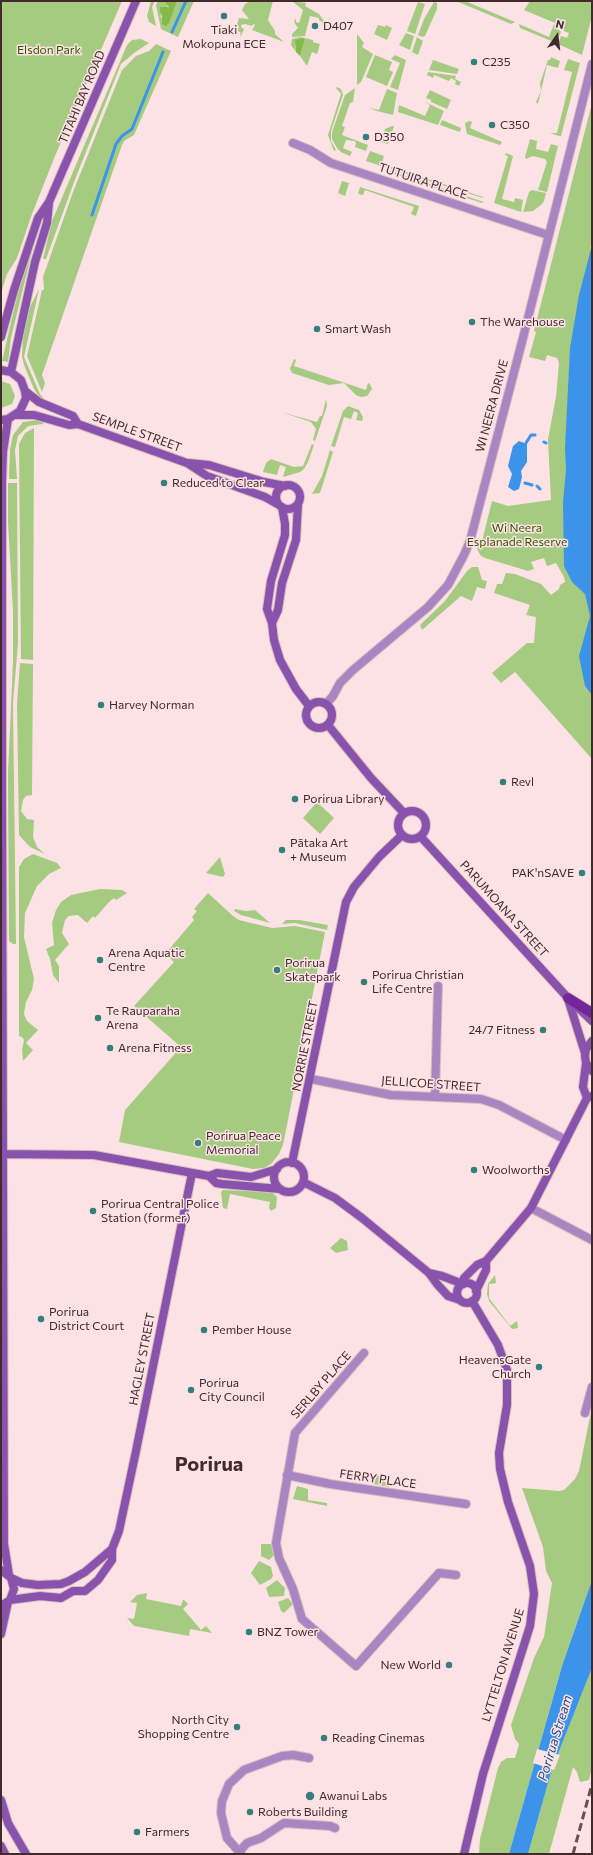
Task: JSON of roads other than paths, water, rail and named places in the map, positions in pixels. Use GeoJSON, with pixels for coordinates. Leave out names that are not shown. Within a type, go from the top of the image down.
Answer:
{"type":"FeatureCollection","features":[{"type":"Feature","properties":{"kind":"main road","name":"TITAHI BAY ROAD"},"geometry":{"type":"LineString","coordinates":[[1,337],[14,290],[38,218],[49,202],[136,1]]}},
{"type":"Feature","properties":{"kind":"main road","name":"TITAHI BAY ROAD"},"geometry":{"type":"LineString","coordinates":[[11,372],[35,262],[47,223],[49,202]]}},
{"type":"Feature","properties":{"kind":"main road"},"geometry":{"type":"LineString","coordinates":[[1,370],[11,372],[21,380],[25,391],[24,405],[8,418],[3,452],[2,481],[2,1154],[4,1544],[10,1577],[14,1589],[9,1601],[1,1634]]}},
{"type":"Feature","properties":{"kind":"main road","name":"SEMPLE STREET"},"geometry":{"type":"LineString","coordinates":[[25,391],[39,402],[73,416],[78,424]]}},
{"type":"Feature","properties":{"kind":"main road","name":"SEMPLE STREET"},"geometry":{"type":"LineString","coordinates":[[8,418],[34,415],[69,426],[78,424],[188,463],[210,465],[264,482],[285,486]]}},
{"type":"Feature","properties":{"kind":"main road","name":"SEMPLE STREET"},"geometry":{"type":"LineString","coordinates":[[188,463],[207,476],[265,497],[280,506]]}},
{"type":"Feature","properties":{"kind":"main road"},"geometry":{"type":"LineString","coordinates":[[272,623],[278,610],[282,583],[296,540],[298,504],[300,500],[299,491],[293,486],[285,486],[276,494],[285,524],[285,535],[271,581],[267,609],[272,623],[274,640],[280,660],[296,689],[309,706]]}},
{"type":"Feature","properties":{"kind":"main road"},"geometry":{"type":"LineString","coordinates":[[280,506],[290,509],[298,504]]}},
{"type":"Feature","properties":{"kind":"main road"},"geometry":{"type":"LineString","coordinates":[[316,702],[326,704],[332,710],[333,714],[331,722],[328,725],[318,728],[310,725],[306,716],[309,706],[316,702]]}},
{"type":"Feature","properties":{"kind":"main road"},"geometry":{"type":"LineString","coordinates":[[328,725],[374,782],[404,814]]}},
{"type":"Feature","properties":{"kind":"main road"},"geometry":{"type":"LineString","coordinates":[[415,811],[424,817],[427,827],[421,836],[411,839],[402,835],[398,825],[400,817],[404,814],[415,811]]}},
{"type":"Feature","properties":{"kind":"main road","name":"NORRIE STREET"},"geometry":{"type":"LineString","coordinates":[[292,1163],[311,1079],[346,902],[354,887],[379,857],[402,835]]}},
{"type":"Feature","properties":{"kind":"main road","name":"PARUMOANA STREET"},"geometry":{"type":"LineString","coordinates":[[421,836],[568,998],[592,1021]]}},
{"type":"Feature","properties":{"kind":"main road"},"geometry":{"type":"LineString","coordinates":[[568,998],[592,1013]]}},
{"type":"Feature","properties":{"kind":"main road","name":"PARUMOANA STREET"},"geometry":{"type":"LineString","coordinates":[[568,998],[585,1053],[586,1063]]}},
{"type":"Feature","properties":{"kind":"main road"},"geometry":{"type":"LineString","coordinates":[[585,1053],[592,1041]]}},
{"type":"Feature","properties":{"kind":"main road"},"geometry":{"type":"LineString","coordinates":[[586,1063],[592,1071]]}},
{"type":"Feature","properties":{"kind":"main road"},"geometry":{"type":"LineString","coordinates":[[460,1300],[457,1293],[458,1288],[463,1284],[464,1278],[477,1265],[486,1261],[531,1208],[590,1097],[584,1087],[586,1063]]}},
{"type":"Feature","properties":{"kind":"main road"},"geometry":{"type":"LineString","coordinates":[[2,1154],[94,1155],[192,1172],[209,1176],[216,1183],[280,1189],[292,1192],[299,1189],[303,1182],[302,1170],[292,1163],[284,1164],[277,1169],[251,1177],[217,1173],[209,1176]]}},
{"type":"Feature","properties":{"kind":"main road"},"geometry":{"type":"LineString","coordinates":[[277,1169],[274,1177],[280,1189]]}},
{"type":"Feature","properties":{"kind":"main road","name":"HAGLEY STREET"},"geometry":{"type":"LineString","coordinates":[[73,1591],[86,1591],[98,1580],[112,1560],[112,1549],[120,1531],[192,1172]]}},
{"type":"Feature","properties":{"kind":"main road"},"geometry":{"type":"LineString","coordinates":[[303,1182],[335,1198],[357,1214],[430,1273],[437,1284],[448,1296],[466,1303],[472,1301],[476,1296],[476,1291],[486,1270],[486,1261]]}},
{"type":"Feature","properties":{"kind":"main road"},"geometry":{"type":"LineString","coordinates":[[430,1273],[463,1284],[472,1285],[476,1291]]}},
{"type":"Feature","properties":{"kind":"main road","name":"LYTTELTON AVENUE"},"geometry":{"type":"LineString","coordinates":[[464,1854],[483,1774],[530,1626],[534,1594],[530,1566],[508,1502],[500,1469],[499,1453],[507,1405],[507,1370],[498,1345],[472,1301]]}},
{"type":"Feature","properties":{"kind":"main road","name":"HAGLEY STREET"},"geometry":{"type":"LineString","coordinates":[[1,1570],[10,1577],[22,1583],[52,1585],[69,1581],[85,1572],[112,1549]]}},
{"type":"Feature","properties":{"kind":"main road"},"geometry":{"type":"LineString","coordinates":[[1,1606],[9,1601],[40,1596],[61,1598],[73,1591],[69,1581]]}},
{"type":"Feature","properties":{"kind":"main road"},"geometry":{"type":"LineString","coordinates":[[1,1800],[8,1823],[26,1854]]}},
{"type":"Feature","properties":{"kind":"main road"},"geometry":{"type":"LineString","coordinates":[[1,1846],[5,1854]]}},
{"type":"Feature","properties":{"kind":"street","name":"WI NEERA DRIVE"},"geometry":{"type":"LineString","coordinates":[[326,704],[333,696],[340,683],[353,670],[428,607],[448,585],[464,555],[479,504],[592,64]]}},
{"type":"Feature","properties":{"kind":"street","name":"TUTUIRA PLACE"},"geometry":{"type":"LineString","coordinates":[[292,143],[345,168],[548,235]]}},
{"type":"Feature","properties":{"kind":"street"},"geometry":{"type":"LineString","coordinates":[[434,1097],[438,986]]}},
{"type":"Feature","properties":{"kind":"street","name":"JELLICOE STREET"},"geometry":{"type":"LineString","coordinates":[[311,1079],[377,1093],[469,1098],[487,1101],[566,1140]]}},
{"type":"Feature","properties":{"kind":"street"},"geometry":{"type":"LineString","coordinates":[[531,1208],[592,1240]]}},
{"type":"Feature","properties":{"kind":"street","name":"SERLBY PLACE"},"geometry":{"type":"LineString","coordinates":[[287,1476],[295,1433],[364,1353]]}},
{"type":"Feature","properties":{"kind":"street"},"geometry":{"type":"LineString","coordinates":[[585,1413],[592,1387]]}},
{"type":"Feature","properties":{"kind":"street"},"geometry":{"type":"LineString","coordinates":[[287,1476],[276,1542],[279,1558],[293,1589],[302,1619],[356,1666],[439,1573],[456,1575]]}},
{"type":"Feature","properties":{"kind":"street","name":"FERRY PLACE"},"geometry":{"type":"LineString","coordinates":[[287,1476],[330,1484],[466,1504]]}},
{"type":"Feature","properties":{"kind":"street"},"geometry":{"type":"LineString","coordinates":[[309,1758],[293,1755],[282,1756],[244,1770],[229,1784],[222,1801],[221,1813],[227,1838],[240,1853],[247,1843],[261,1838],[284,1824],[330,1826],[335,1828]]}},
{"type":"Feature","properties":{"kind":"water"},"geometry":{"type":"Polygon","coordinates":[[[592,245],[592,695],[585,686],[579,656],[590,616],[585,594],[572,582],[564,566],[563,502],[566,470],[565,448],[570,348],[579,295],[592,245]]]}},
{"type":"Feature","properties":{"kind":"water"},"geometry":{"type":"Polygon","coordinates":[[[519,441],[527,444],[527,462],[521,471],[522,477],[519,489],[514,491],[508,487],[512,474],[508,466],[513,446],[519,441]]]}},
{"type":"Feature","properties":{"kind":"water","name":"Porirua Stream"},"geometry":{"type":"Polygon","coordinates":[[[592,1580],[592,1668],[552,1769],[528,1854],[509,1854],[562,1666],[592,1580]]]}},
{"type":"Feature","properties":{"kind":"waterway"},"geometry":{"type":"LineString","coordinates":[[172,32],[186,1]]}},
{"type":"Feature","properties":{"kind":"waterway"},"geometry":{"type":"LineString","coordinates":[[92,215],[116,144],[122,136],[132,129],[163,52]]}},
{"type":"Feature","properties":{"kind":"waterway"},"geometry":{"type":"LineString","coordinates":[[526,443],[531,435],[535,435]]}},
{"type":"Feature","properties":{"kind":"waterway"},"geometry":{"type":"LineString","coordinates":[[525,483],[532,485]]}},
{"type":"Feature","properties":{"kind":"waterway"},"geometry":{"type":"LineString","coordinates":[[537,486],[540,489]]}},
{"type":"Feature","properties":{"kind":"railway"},"geometry":{"type":"LineString","coordinates":[[573,1854],[592,1784]]}},
{"type":"Feature","properties":{"kind":"place","name":"Tiaki Mokopuna ECE"},"geometry":{"type":"Point","coordinates":[224,16]}},
{"type":"Feature","properties":{"kind":"place","name":"D407"},"geometry":{"type":"Point","coordinates":[315,26]}},
{"type":"Feature","properties":{"kind":"place","name":"C235"},"geometry":{"type":"Point","coordinates":[474,62]}},
{"type":"Feature","properties":{"kind":"place","name":"C350"},"geometry":{"type":"Point","coordinates":[492,125]}},
{"type":"Feature","properties":{"kind":"place","name":"D350"},"geometry":{"type":"Point","coordinates":[366,137]}},
{"type":"Feature","properties":{"kind":"place","name":"The Warehouse"},"geometry":{"type":"Point","coordinates":[472,322]}},
{"type":"Feature","properties":{"kind":"place","name":"Smart Wash"},"geometry":{"type":"Point","coordinates":[317,329]}},
{"type":"Feature","properties":{"kind":"place","name":"Reduced to Clear"},"geometry":{"type":"Point","coordinates":[164,483]}},
{"type":"Feature","properties":{"kind":"place","name":"Harvey Norman"},"geometry":{"type":"Point","coordinates":[101,705]}},
{"type":"Feature","properties":{"kind":"place","name":"Revl"},"geometry":{"type":"Point","coordinates":[503,782]}},
{"type":"Feature","properties":{"kind":"place","name":"Porirua Library"},"geometry":{"type":"Point","coordinates":[295,799]}},
{"type":"Feature","properties":{"kind":"place","name":"Pātaka Art + Museum"},"geometry":{"type":"Point","coordinates":[282,850]}},
{"type":"Feature","properties":{"kind":"place","name":"PAK'nSAVE"},"geometry":{"type":"Point","coordinates":[582,873]}},
{"type":"Feature","properties":{"kind":"place","name":"Arena Aquatic Centre"},"geometry":{"type":"Point","coordinates":[100,960]}},
{"type":"Feature","properties":{"kind":"place","name":"Porirua Skatepark"},"geometry":{"type":"Point","coordinates":[277,970]}},
{"type":"Feature","properties":{"kind":"place","name":"Porirua Christian Life Centre"},"geometry":{"type":"Point","coordinates":[364,982]}},
{"type":"Feature","properties":{"kind":"place","name":"Te Rauparaha Arena"},"geometry":{"type":"Point","coordinates":[98,1018]}},
{"type":"Feature","properties":{"kind":"place","name":"24/7 Fitness"},"geometry":{"type":"Point","coordinates":[543,1030]}},
{"type":"Feature","properties":{"kind":"place","name":"Arena Fitness"},"geometry":{"type":"Point","coordinates":[110,1048]}},
{"type":"Feature","properties":{"kind":"place","name":"Porirua Peace Memorial"},"geometry":{"type":"Point","coordinates":[198,1143]}},
{"type":"Feature","properties":{"kind":"place","name":"Woolworths"},"geometry":{"type":"Point","coordinates":[474,1170]}},
{"type":"Feature","properties":{"kind":"place","name":"Porirua Central Police Station (former)"},"geometry":{"type":"Point","coordinates":[93,1211]}},
{"type":"Feature","properties":{"kind":"place","name":"Porirua District Court"},"geometry":{"type":"Point","coordinates":[41,1319]}},
{"type":"Feature","properties":{"kind":"place","name":"Pember House"},"geometry":{"type":"Point","coordinates":[204,1330]}},
{"type":"Feature","properties":{"kind":"place","name":"HeavensGate Church"},"geometry":{"type":"Point","coordinates":[539,1367]}},
{"type":"Feature","properties":{"kind":"place","name":"Porirua City Council"},"geometry":{"type":"Point","coordinates":[191,1390]}},
{"type":"Feature","properties":{"kind":"place","name":"BNZ Tower"},"geometry":{"type":"Point","coordinates":[249,1632]}},
{"type":"Feature","properties":{"kind":"place","name":"New World"},"geometry":{"type":"Point","coordinates":[449,1665]}},
{"type":"Feature","properties":{"kind":"place","name":"North City Shopping Centre"},"geometry":{"type":"Point","coordinates":[237,1727]}},
{"type":"Feature","properties":{"kind":"place","name":"Reading Cinemas"},"geometry":{"type":"Point","coordinates":[324,1738]}},
{"type":"Feature","properties":{"kind":"place","name":"Awanui Labs"},"geometry":{"type":"Point","coordinates":[310,1796]}},
{"type":"Feature","properties":{"kind":"place","name":"Roberts Building"},"geometry":{"type":"Point","coordinates":[250,1812]}},
{"type":"Feature","properties":{"kind":"place","name":"Farmers"},"geometry":{"type":"Point","coordinates":[137,1832]}},
{"type":"Feature","properties":{"kind":"district","name":"Porirua"},"geometry":{"type":"Point","coordinates":[209,1464]}},
{"type":"Feature","properties":{"kind":"park label","name":"Elsdon Park"},"geometry":{"type":"Point","coordinates":[49,50]}},
{"type":"Feature","properties":{"kind":"park label","name":"Wi Neera Esplanade Reserve"},"geometry":{"type":"Point","coordinates":[517,535]}}]}
